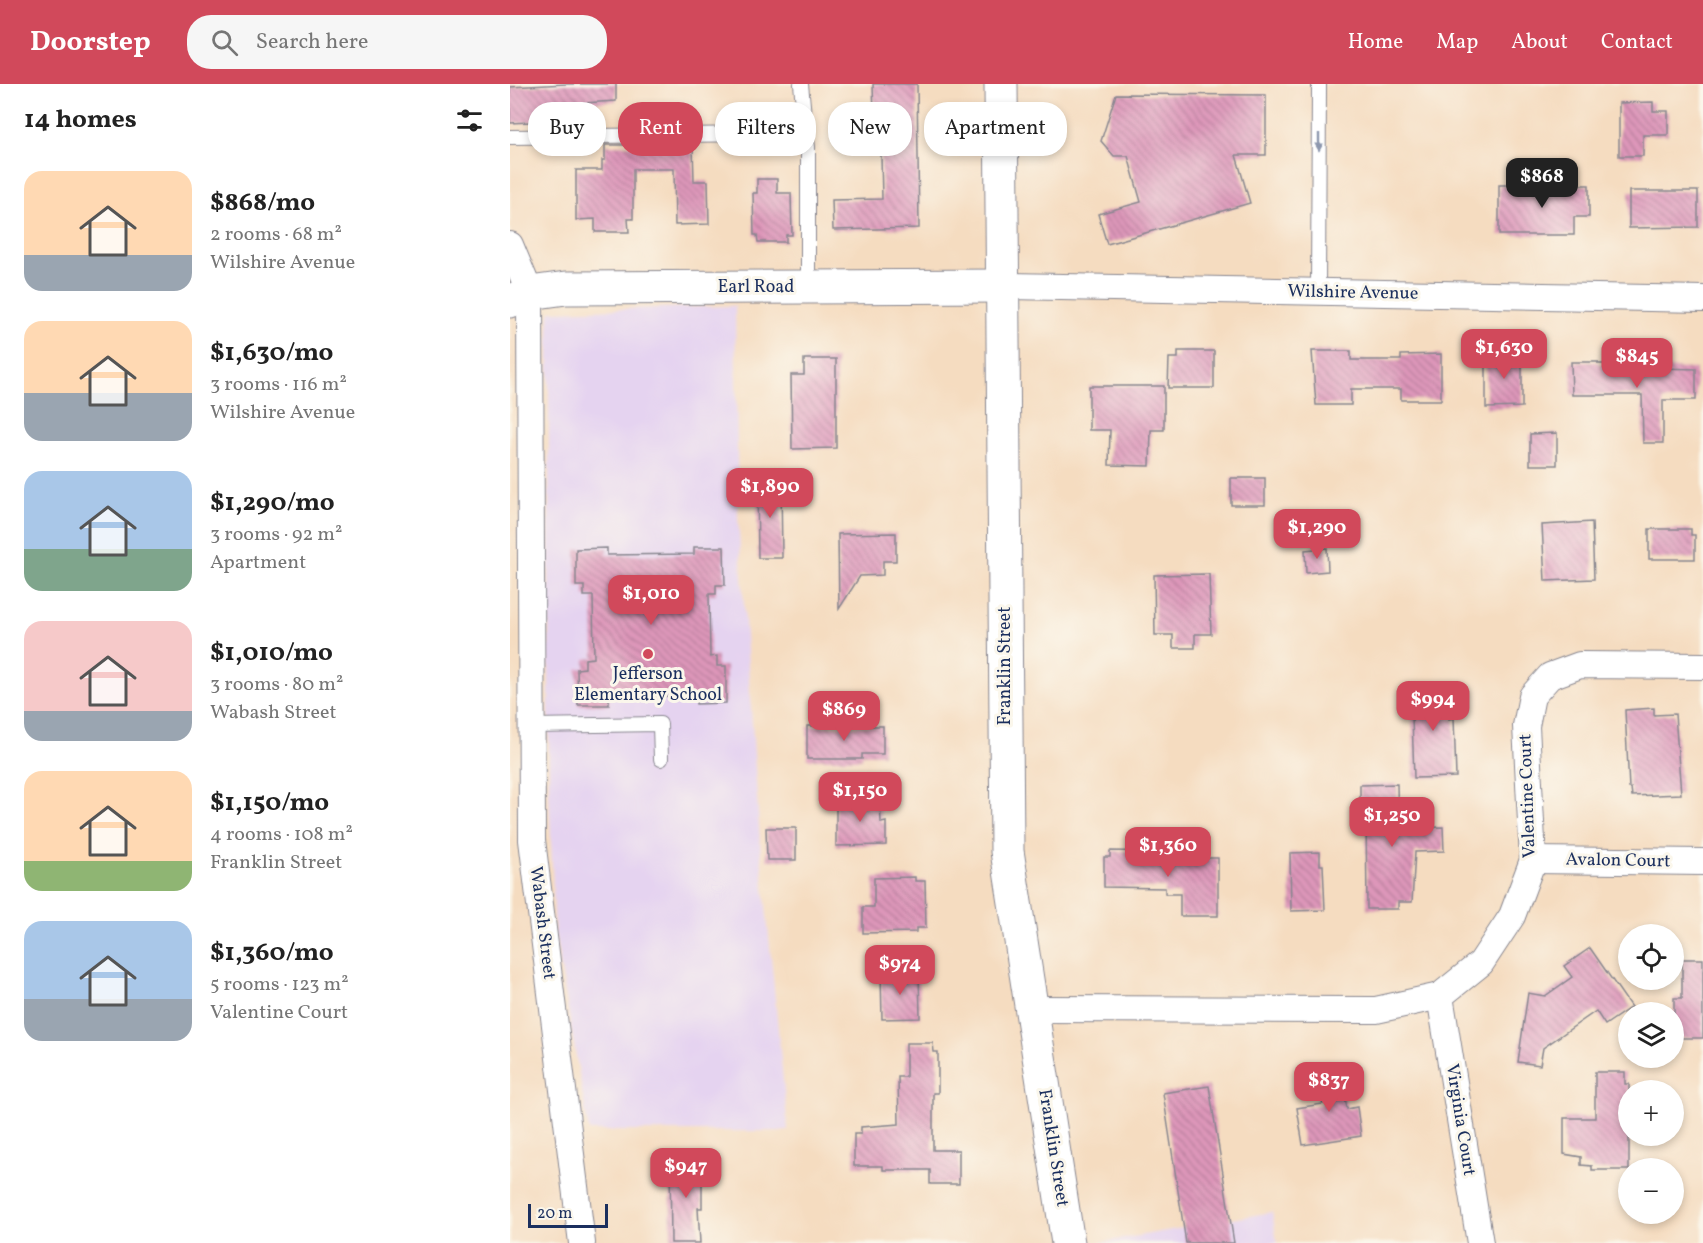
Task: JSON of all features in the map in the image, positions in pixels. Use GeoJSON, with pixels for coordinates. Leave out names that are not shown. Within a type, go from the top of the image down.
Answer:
{"type":"FeatureCollection","features":[{"type":"Feature","properties":{"kind":"main road","name":"Franklin Street"},"geometry":{"type":"LineString","coordinates":[[1001,84],[1007,851],[1068,1243]]}},
{"type":"Feature","properties":{"kind":"main road","name":"Earl Road"},"geometry":{"type":"LineString","coordinates":[[520,297],[566,288],[1003,286]]}},
{"type":"Feature","properties":{"kind":"street","name":"Wabash Street"},"geometry":{"type":"LineString","coordinates":[[510,245],[520,297],[532,840],[582,1243]]}},
{"type":"Feature","properties":{"kind":"street","name":"Wilshire Avenue"},"geometry":{"type":"LineString","coordinates":[[1003,286],[1703,299]]}},
{"type":"Feature","properties":{"kind":"street","name":"Valentine Court"},"geometry":{"type":"LineString","coordinates":[[1031,1009],[1376,1010],[1440,996],[1481,963],[1512,916],[1533,860],[1526,726],[1532,696],[1550,676],[1580,665],[1703,666]]}},
{"type":"Feature","properties":{"kind":"street","name":"Avalon Court"},"geometry":{"type":"LineString","coordinates":[[1533,860],[1703,862]]}},
{"type":"Feature","properties":{"kind":"street","name":"Virginia Court"},"geometry":{"type":"LineString","coordinates":[[1440,996],[1480,1243]]}},
{"type":"Feature","properties":{"kind":"lane"},"geometry":{"type":"LineString","coordinates":[[801,84],[803,102]]}},
{"type":"Feature","properties":{"kind":"lane"},"geometry":{"type":"LineString","coordinates":[[1318,292],[1319,84]]}},
{"type":"Feature","properties":{"kind":"lane"},"geometry":{"type":"LineString","coordinates":[[510,137],[715,135]]}},
{"type":"Feature","properties":{"kind":"lane"},"geometry":{"type":"LineString","coordinates":[[808,156],[808,287]]}},
{"type":"Feature","properties":{"kind":"lane"},"geometry":{"type":"LineString","coordinates":[[531,726],[660,724],[661,759]]}},
{"type":"Feature","properties":{"kind":"shaded area","name":"Jefferson Elementary School"},"geometry":{"type":"Polygon","coordinates":[[[735,306],[738,518],[761,856],[788,1131],[589,1131],[555,934],[549,790],[549,319],[551,311],[735,306]]]}},
{"type":"Feature","properties":{"kind":"shaded area"},"geometry":{"type":"Polygon","coordinates":[[[1272,1212],[1277,1243],[1099,1243],[1272,1212]]]}},
{"type":"Feature","properties":{"kind":"building"},"geometry":{"type":"Polygon","coordinates":[[[616,84],[616,101],[528,102],[528,122],[510,123],[510,87],[616,84]]]}},
{"type":"Feature","properties":{"kind":"building"},"geometry":{"type":"Polygon","coordinates":[[[873,84],[917,84],[919,228],[833,230],[832,200],[882,199],[881,156],[912,156],[912,102],[874,102],[873,84]]]}},
{"type":"Feature","properties":{"kind":"building"},"geometry":{"type":"Polygon","coordinates":[[[1116,94],[1266,95],[1266,155],[1236,155],[1250,203],[1107,244],[1098,214],[1141,202],[1128,156],[1114,156],[1101,141],[1116,94]]]}},
{"type":"Feature","properties":{"kind":"building"},"geometry":{"type":"Polygon","coordinates":[[[1653,102],[1653,111],[1668,111],[1668,135],[1643,135],[1643,156],[1619,156],[1619,103],[1653,102]]]}},
{"type":"Feature","properties":{"kind":"building"},"geometry":{"type":"Polygon","coordinates":[[[606,145],[618,145],[618,156],[693,156],[694,181],[708,181],[709,224],[675,225],[674,169],[633,169],[633,219],[628,219],[629,232],[595,232],[595,219],[576,220],[576,170],[602,170],[602,160],[605,160],[606,145]]]}},
{"type":"Feature","properties":{"kind":"building"},"geometry":{"type":"Polygon","coordinates":[[[757,179],[777,179],[777,193],[791,193],[792,235],[786,235],[786,242],[758,242],[757,235],[754,235],[753,193],[757,193],[757,179]]]}},
{"type":"Feature","properties":{"kind":"building"},"geometry":{"type":"Polygon","coordinates":[[[1499,185],[1589,185],[1589,217],[1574,217],[1574,235],[1499,235],[1499,185]]]}},
{"type":"Feature","properties":{"kind":"building"},"geometry":{"type":"Polygon","coordinates":[[[1629,191],[1698,191],[1698,227],[1629,228],[1629,191]]]}},
{"type":"Feature","properties":{"kind":"building"},"geometry":{"type":"Polygon","coordinates":[[[1178,351],[1214,351],[1214,388],[1168,388],[1169,358],[1178,358],[1178,351]]]}},
{"type":"Feature","properties":{"kind":"building"},"geometry":{"type":"Polygon","coordinates":[[[1312,351],[1351,351],[1351,360],[1401,360],[1401,355],[1441,354],[1441,400],[1401,400],[1401,389],[1351,389],[1351,405],[1316,405],[1312,351]]]}},
{"type":"Feature","properties":{"kind":"building"},"geometry":{"type":"Polygon","coordinates":[[[1486,352],[1522,352],[1522,407],[1486,408],[1486,352]]]}},
{"type":"Feature","properties":{"kind":"building"},"geometry":{"type":"Polygon","coordinates":[[[804,359],[836,359],[836,448],[792,449],[791,375],[804,375],[804,359]]]}},
{"type":"Feature","properties":{"kind":"building"},"geometry":{"type":"Polygon","coordinates":[[[1571,362],[1618,364],[1618,367],[1696,369],[1696,400],[1663,400],[1663,443],[1643,443],[1642,395],[1572,395],[1571,362]]]}},
{"type":"Feature","properties":{"kind":"building"},"geometry":{"type":"Polygon","coordinates":[[[1089,386],[1164,386],[1164,430],[1151,430],[1150,466],[1109,465],[1110,430],[1089,430],[1089,386]]]}},
{"type":"Feature","properties":{"kind":"building"},"geometry":{"type":"Polygon","coordinates":[[[1557,433],[1557,465],[1530,465],[1530,434],[1557,433]]]}},
{"type":"Feature","properties":{"kind":"building"},"geometry":{"type":"Polygon","coordinates":[[[1231,478],[1265,478],[1265,505],[1231,505],[1231,478]]]}},
{"type":"Feature","properties":{"kind":"building"},"geometry":{"type":"Polygon","coordinates":[[[757,480],[781,480],[782,558],[758,558],[757,480]]]}},
{"type":"Feature","properties":{"kind":"building"},"geometry":{"type":"Polygon","coordinates":[[[1592,522],[1594,579],[1545,581],[1542,525],[1592,522]]]}},
{"type":"Feature","properties":{"kind":"building"},"geometry":{"type":"Polygon","coordinates":[[[1649,529],[1691,529],[1691,535],[1695,535],[1695,559],[1649,559],[1649,529]]]}},
{"type":"Feature","properties":{"kind":"building"},"geometry":{"type":"Polygon","coordinates":[[[896,533],[896,561],[883,561],[883,575],[860,576],[839,609],[838,534],[896,533]]]}},
{"type":"Feature","properties":{"kind":"building"},"geometry":{"type":"Polygon","coordinates":[[[694,547],[724,547],[725,585],[716,585],[716,594],[709,594],[710,657],[717,656],[717,666],[726,666],[726,703],[696,704],[696,696],[609,697],[609,705],[578,705],[577,669],[585,668],[585,659],[594,658],[593,596],[584,596],[584,586],[576,586],[576,549],[607,548],[607,555],[694,554],[694,547]]]}},
{"type":"Feature","properties":{"kind":"building"},"geometry":{"type":"Polygon","coordinates":[[[1327,548],[1328,571],[1306,573],[1305,550],[1327,548]]]}},
{"type":"Feature","properties":{"kind":"building"},"geometry":{"type":"Polygon","coordinates":[[[1209,574],[1211,634],[1195,634],[1195,648],[1173,648],[1173,635],[1155,635],[1154,575],[1209,574]]]}},
{"type":"Feature","properties":{"kind":"building"},"geometry":{"type":"Polygon","coordinates":[[[1448,684],[1449,719],[1454,718],[1456,777],[1414,778],[1411,685],[1448,684]]]}},
{"type":"Feature","properties":{"kind":"building"},"geometry":{"type":"Polygon","coordinates":[[[1654,708],[1654,715],[1675,714],[1681,794],[1632,796],[1631,788],[1629,788],[1625,710],[1654,708]]]}},
{"type":"Feature","properties":{"kind":"building"},"geometry":{"type":"Polygon","coordinates":[[[807,726],[883,726],[883,754],[862,754],[862,759],[807,759],[807,726]]]}},
{"type":"Feature","properties":{"kind":"building"},"geometry":{"type":"Polygon","coordinates":[[[1397,784],[1398,828],[1443,827],[1444,851],[1415,852],[1412,902],[1398,902],[1398,909],[1367,909],[1366,815],[1360,815],[1360,785],[1397,784]]]}},
{"type":"Feature","properties":{"kind":"building"},"geometry":{"type":"Polygon","coordinates":[[[836,799],[880,799],[881,823],[886,822],[886,845],[836,846],[836,799]]]}},
{"type":"Feature","properties":{"kind":"building"},"geometry":{"type":"Polygon","coordinates":[[[766,828],[796,828],[796,860],[767,860],[766,828]]]}},
{"type":"Feature","properties":{"kind":"building"},"geometry":{"type":"Polygon","coordinates":[[[1110,851],[1161,852],[1161,858],[1218,858],[1218,916],[1180,916],[1180,894],[1165,894],[1165,888],[1104,887],[1104,857],[1110,857],[1110,851]]]}},
{"type":"Feature","properties":{"kind":"building"},"geometry":{"type":"Polygon","coordinates":[[[1320,852],[1320,865],[1323,865],[1325,910],[1291,911],[1290,853],[1320,852]]]}},
{"type":"Feature","properties":{"kind":"building"},"geometry":{"type":"Polygon","coordinates":[[[915,877],[915,881],[925,881],[926,928],[916,928],[916,932],[863,933],[863,907],[874,907],[874,878],[915,877]]]}},
{"type":"Feature","properties":{"kind":"building"},"geometry":{"type":"Polygon","coordinates":[[[1590,948],[1628,1002],[1618,1002],[1618,1016],[1605,1025],[1596,1011],[1543,1048],[1540,1065],[1518,1062],[1528,993],[1545,996],[1572,977],[1564,966],[1590,948]]]}},
{"type":"Feature","properties":{"kind":"building"},"geometry":{"type":"Polygon","coordinates":[[[1684,959],[1703,959],[1703,1038],[1684,1038],[1684,1002],[1674,1002],[1674,998],[1682,998],[1684,959]]]}},
{"type":"Feature","properties":{"kind":"building"},"geometry":{"type":"Polygon","coordinates":[[[919,973],[920,1018],[882,1019],[881,974],[919,973]]]}},
{"type":"Feature","properties":{"kind":"building"},"geometry":{"type":"Polygon","coordinates":[[[906,1043],[933,1043],[934,1052],[938,1052],[938,1093],[933,1093],[933,1150],[959,1150],[959,1184],[930,1184],[930,1170],[883,1170],[883,1166],[854,1166],[854,1134],[861,1134],[861,1127],[899,1124],[898,1077],[906,1077],[906,1043]]]}},
{"type":"Feature","properties":{"kind":"building"},"geometry":{"type":"Polygon","coordinates":[[[1340,1069],[1347,1109],[1357,1107],[1361,1136],[1303,1145],[1297,1108],[1323,1104],[1317,1072],[1340,1069]]]}},
{"type":"Feature","properties":{"kind":"building"},"geometry":{"type":"Polygon","coordinates":[[[1595,1072],[1625,1072],[1625,1080],[1618,1080],[1618,1146],[1629,1146],[1629,1158],[1618,1158],[1618,1170],[1592,1170],[1592,1166],[1581,1165],[1581,1157],[1564,1154],[1564,1118],[1595,1118],[1595,1072]]]}},
{"type":"Feature","properties":{"kind":"building"},"geometry":{"type":"Polygon","coordinates":[[[1209,1086],[1234,1243],[1186,1243],[1163,1093],[1209,1086]]]}},
{"type":"Feature","properties":{"kind":"building"},"geometry":{"type":"Polygon","coordinates":[[[670,1157],[702,1157],[702,1208],[698,1208],[700,1243],[671,1243],[670,1157]]]}},
{"type":"Feature","properties":{"kind":"place","name":"Jefferson Elementary School"},"geometry":{"type":"Point","coordinates":[648,654]}}]}
